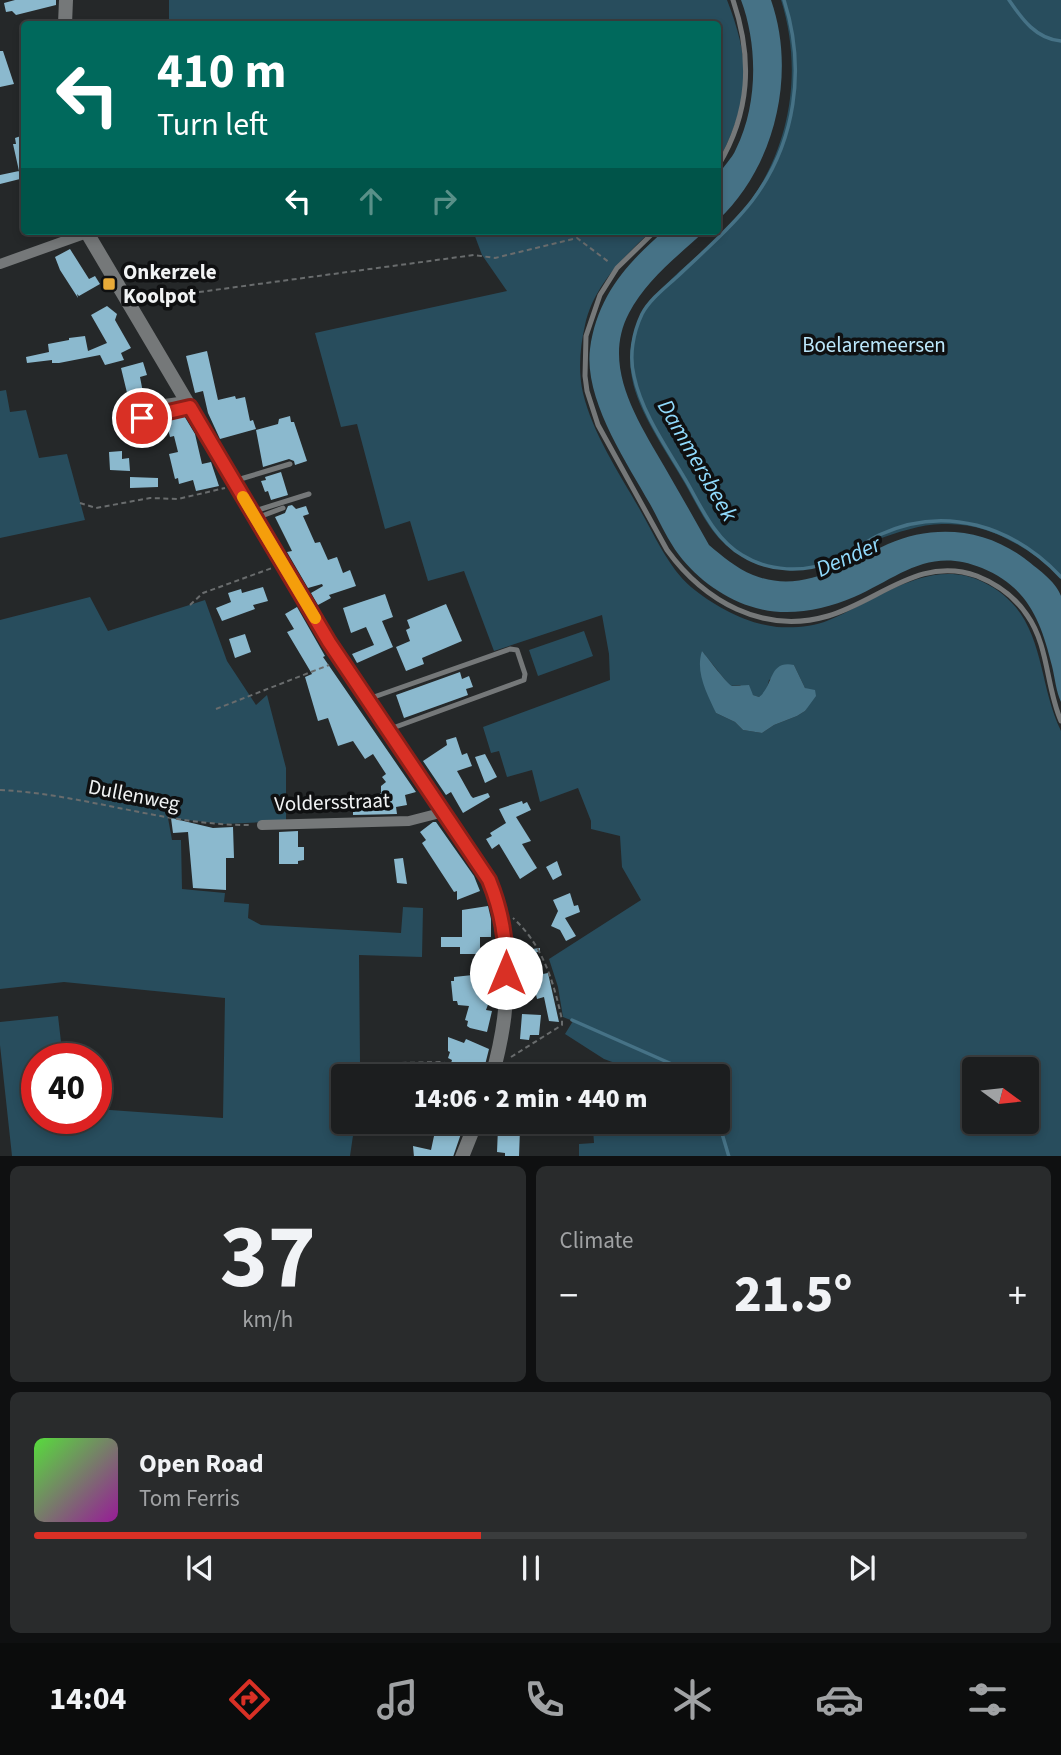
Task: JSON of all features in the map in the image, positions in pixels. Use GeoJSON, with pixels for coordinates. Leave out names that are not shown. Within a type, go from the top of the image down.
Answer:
{"type":"FeatureCollection","features":[{"type":"Feature","properties":{"kind":"street"},"geometry":{"type":"LineString","coordinates":[[65,21],[66,0]]}},
{"type":"Feature","properties":{"kind":"street","name":"Voldersstraat"},"geometry":{"type":"LineString","coordinates":[[0,264],[78,235]]}},
{"type":"Feature","properties":{"kind":"street","name":"Voldersstraat"},"geometry":{"type":"LineString","coordinates":[[88,235],[341,660],[489,880],[500,906],[506,936],[506,998],[495,1064]]}},
{"type":"Feature","properties":{"kind":"street","name":"Voldersstraat"},"geometry":{"type":"LineString","coordinates":[[262,825],[409,821],[444,812]]}},
{"type":"Feature","properties":{"kind":"street"},"geometry":{"type":"LineString","coordinates":[[462,1156],[471,1134]]}},
{"type":"Feature","properties":{"kind":"lane"},"geometry":{"type":"LineString","coordinates":[[721,161],[740,121],[744,98],[745,51],[733,0]]}},
{"type":"Feature","properties":{"kind":"lane"},"geometry":{"type":"LineString","coordinates":[[651,235],[617,268],[600,295],[586,336],[584,368],[587,391],[598,425],[667,550],[689,577],[706,593],[747,614],[768,620],[789,621],[828,616],[921,573],[953,570],[988,580],[1016,601],[1034,626],[1061,721]]}},
{"type":"Feature","properties":{"kind":"lane"},"geometry":{"type":"LineString","coordinates":[[154,403],[188,402]]}},
{"type":"Feature","properties":{"kind":"lane"},"geometry":{"type":"LineString","coordinates":[[142,418],[188,402]]}},
{"type":"Feature","properties":{"kind":"lane"},"geometry":{"type":"LineString","coordinates":[[235,483],[290,464]]}},
{"type":"Feature","properties":{"kind":"lane"},"geometry":{"type":"LineString","coordinates":[[254,515],[309,494]]}},
{"type":"Feature","properties":{"kind":"lane"},"geometry":{"type":"LineString","coordinates":[[254,515],[283,508]]}},
{"type":"Feature","properties":{"kind":"lane"},"geometry":{"type":"LineString","coordinates":[[368,699],[510,649],[517,650],[525,674],[524,680],[388,730]]}},
{"type":"Feature","properties":{"kind":"path"},"geometry":{"type":"LineString","coordinates":[[129,303],[474,255],[495,258],[577,238],[617,268]]}},
{"type":"Feature","properties":{"kind":"path"},"geometry":{"type":"LineString","coordinates":[[80,503],[96,508],[150,498],[178,499],[235,483]]}},
{"type":"Feature","properties":{"kind":"path"},"geometry":{"type":"LineString","coordinates":[[190,605],[202,593],[283,564]]}},
{"type":"Feature","properties":{"kind":"path"},"geometry":{"type":"LineString","coordinates":[[216,709],[341,660]]}},
{"type":"Feature","properties":{"kind":"path","name":"Dullenweg"},"geometry":{"type":"LineString","coordinates":[[0,790],[66,797],[216,825],[262,825]]}},
{"type":"Feature","properties":{"kind":"path"},"geometry":{"type":"LineString","coordinates":[[496,1061],[509,1058],[562,1025],[547,966],[522,926],[500,906]]}},
{"type":"Feature","properties":{"kind":"path"},"geometry":{"type":"LineString","coordinates":[[359,1064],[448,1064]]}},
{"type":"Feature","properties":{"kind":"green space"},"geometry":{"type":"Polygon","coordinates":[[[169,0],[727,0],[744,63],[742,101],[721,156],[721,21],[169,21],[169,0]]]}},
{"type":"Feature","properties":{"kind":"green space","name":"Boelaremeersen"},"geometry":{"type":"Polygon","coordinates":[[[781,0],[1061,0],[1061,575],[1006,538],[959,524],[934,524],[900,532],[872,542],[843,558],[812,568],[779,568],[748,559],[734,551],[716,534],[647,418],[632,378],[630,352],[635,329],[660,291],[730,226],[750,202],[766,176],[778,149],[791,90],[792,60],[781,0]]]}},
{"type":"Feature","properties":{"kind":"green space"},"geometry":{"type":"Polygon","coordinates":[[[474,235],[647,235],[620,262],[595,297],[582,342],[581,385],[587,408],[600,438],[662,550],[683,579],[710,601],[731,613],[777,627],[817,624],[904,584],[943,574],[963,575],[983,582],[1004,595],[1019,611],[1036,648],[1061,731],[1061,1156],[579,1156],[579,1144],[594,1143],[593,1134],[730,1134],[730,1064],[615,1064],[565,1034],[573,1021],[563,1017],[558,987],[549,959],[641,900],[622,867],[620,836],[591,829],[591,821],[578,788],[540,802],[532,770],[507,777],[499,751],[491,753],[483,727],[610,680],[609,654],[602,615],[494,651],[464,571],[428,581],[410,521],[385,529],[357,424],[341,427],[315,333],[507,291],[482,255],[474,235]],[[702,651],[716,713],[735,722],[743,730],[762,733],[805,711],[810,701],[809,691],[794,665],[769,680],[766,692],[759,697],[740,685],[730,686],[702,651]]]}},
{"type":"Feature","properties":{"kind":"green space"},"geometry":{"type":"Polygon","coordinates":[[[6,390],[10,412],[26,410],[39,458],[67,454],[85,520],[0,538],[0,391],[6,390]]]}},
{"type":"Feature","properties":{"kind":"green space"},"geometry":{"type":"Polygon","coordinates":[[[90,597],[108,631],[205,600],[227,661],[256,705],[267,695],[286,768],[286,821],[224,824],[168,818],[172,840],[181,840],[182,889],[225,893],[224,902],[249,904],[248,918],[261,925],[401,933],[403,907],[423,908],[422,957],[359,955],[360,1063],[331,1064],[331,1134],[353,1134],[350,1156],[12,1156],[0,1022],[58,1016],[61,1043],[21,1043],[21,1134],[112,1134],[112,1110],[223,1118],[225,998],[64,982],[0,989],[0,620],[90,597]]]}},
{"type":"Feature","properties":{"kind":"green space"},"geometry":{"type":"Polygon","coordinates":[[[584,631],[593,656],[538,676],[529,650],[584,631]]]}},
{"type":"Feature","properties":{"kind":"shaded area"},"geometry":{"type":"Polygon","coordinates":[[[741,0],[771,0],[779,29],[781,88],[767,147],[754,174],[721,217],[721,171],[734,153],[743,132],[752,94],[753,55],[741,0]]]}},
{"type":"Feature","properties":{"kind":"shaded area","name":"Dender"},"geometry":{"type":"Polygon","coordinates":[[[660,235],[701,235],[664,269],[636,301],[621,333],[619,353],[621,373],[634,412],[709,545],[753,575],[789,581],[823,574],[888,544],[923,534],[958,532],[992,540],[1009,548],[1039,570],[1055,585],[1061,596],[1061,702],[1043,634],[1030,607],[1011,585],[982,568],[946,560],[930,562],[900,573],[842,602],[818,609],[780,612],[756,608],[734,600],[713,588],[686,564],[667,536],[619,450],[593,389],[590,349],[599,313],[615,283],[637,256],[660,235]]]}},
{"type":"Feature","properties":{"kind":"shaded area"},"geometry":{"type":"Polygon","coordinates":[[[702,651],[732,686],[749,685],[753,695],[759,697],[775,670],[786,664],[794,665],[805,688],[815,690],[816,696],[805,711],[762,733],[743,730],[735,722],[716,713],[701,675],[702,651]]]}},
{"type":"Feature","properties":{"kind":"building"},"geometry":{"type":"Polygon","coordinates":[[[15,0],[56,0],[56,5],[16,15],[12,11],[6,12],[4,3],[15,0]]]}},
{"type":"Feature","properties":{"kind":"building"},"geometry":{"type":"Polygon","coordinates":[[[0,51],[3,51],[14,84],[0,87],[0,51]]]}},
{"type":"Feature","properties":{"kind":"building"},"geometry":{"type":"Polygon","coordinates":[[[21,136],[21,180],[13,144],[16,144],[15,138],[21,136]]]}},
{"type":"Feature","properties":{"kind":"building"},"geometry":{"type":"Polygon","coordinates":[[[19,171],[20,179],[0,184],[0,175],[19,171]]]}},
{"type":"Feature","properties":{"kind":"building"},"geometry":{"type":"Polygon","coordinates":[[[70,249],[89,279],[95,276],[100,284],[79,296],[77,294],[78,298],[55,257],[70,249]]]}},
{"type":"Feature","properties":{"kind":"building"},"geometry":{"type":"Polygon","coordinates":[[[107,306],[117,314],[115,320],[131,348],[121,353],[124,360],[105,365],[100,355],[59,363],[52,363],[52,360],[27,363],[26,357],[49,352],[48,344],[69,338],[85,336],[88,351],[107,343],[91,315],[107,306]]]}},
{"type":"Feature","properties":{"kind":"building"},"geometry":{"type":"Polygon","coordinates":[[[207,351],[218,400],[245,397],[250,421],[253,420],[256,429],[220,439],[208,413],[203,391],[195,393],[186,356],[207,351]]]}},
{"type":"Feature","properties":{"kind":"building"},"geometry":{"type":"Polygon","coordinates":[[[143,362],[147,375],[140,377],[146,408],[134,410],[137,422],[128,423],[123,402],[129,401],[121,368],[143,362]]]}},
{"type":"Feature","properties":{"kind":"building"},"geometry":{"type":"Polygon","coordinates":[[[183,414],[195,434],[202,464],[211,462],[219,486],[196,491],[193,480],[179,484],[178,478],[175,479],[169,454],[178,452],[174,436],[170,437],[165,418],[183,414]]]}},
{"type":"Feature","properties":{"kind":"building"},"geometry":{"type":"Polygon","coordinates":[[[290,416],[307,461],[295,465],[294,461],[289,459],[263,467],[256,430],[278,424],[279,419],[290,416]]]}},
{"type":"Feature","properties":{"kind":"building"},"geometry":{"type":"Polygon","coordinates":[[[122,451],[122,459],[129,458],[130,471],[110,470],[109,452],[122,451]]]}},
{"type":"Feature","properties":{"kind":"building"},"geometry":{"type":"Polygon","coordinates":[[[281,472],[288,495],[271,500],[261,481],[281,472]]]}},
{"type":"Feature","properties":{"kind":"building"},"geometry":{"type":"Polygon","coordinates":[[[130,477],[158,478],[158,487],[130,488],[130,477]]]}},
{"type":"Feature","properties":{"kind":"building"},"geometry":{"type":"Polygon","coordinates":[[[292,505],[296,509],[306,506],[309,514],[303,516],[315,543],[320,542],[328,560],[337,557],[343,573],[350,570],[356,586],[329,595],[331,598],[318,605],[311,593],[323,586],[322,584],[308,588],[287,552],[292,551],[275,517],[285,513],[288,506],[292,505]]]}},
{"type":"Feature","properties":{"kind":"building"},"geometry":{"type":"Polygon","coordinates":[[[263,587],[268,601],[253,605],[255,609],[222,621],[216,608],[231,602],[228,593],[241,589],[242,593],[263,587]]]}},
{"type":"Feature","properties":{"kind":"building"},"geometry":{"type":"Polygon","coordinates":[[[385,594],[393,617],[382,621],[393,647],[357,663],[352,654],[374,645],[366,627],[351,633],[343,608],[385,594]]]}},
{"type":"Feature","properties":{"kind":"building"},"geometry":{"type":"Polygon","coordinates":[[[446,604],[462,641],[422,658],[424,664],[406,671],[396,647],[410,641],[406,630],[410,628],[407,620],[446,604]]]}},
{"type":"Feature","properties":{"kind":"building"},"geometry":{"type":"Polygon","coordinates":[[[297,607],[325,656],[323,657],[416,792],[405,795],[407,805],[396,807],[397,814],[353,815],[353,800],[373,800],[381,793],[381,786],[386,782],[382,777],[386,774],[373,754],[365,759],[353,741],[338,746],[328,718],[318,721],[305,677],[312,674],[287,632],[294,629],[285,614],[297,607]]]}},
{"type":"Feature","properties":{"kind":"building"},"geometry":{"type":"Polygon","coordinates":[[[245,634],[251,652],[235,658],[229,639],[245,634]]]}},
{"type":"Feature","properties":{"kind":"building"},"geometry":{"type":"Polygon","coordinates":[[[460,672],[462,679],[469,676],[473,687],[466,689],[468,695],[404,718],[396,695],[460,672]]]}},
{"type":"Feature","properties":{"kind":"building"},"geometry":{"type":"Polygon","coordinates":[[[456,737],[462,755],[467,753],[472,766],[457,771],[471,796],[473,798],[488,793],[490,797],[463,813],[451,792],[446,795],[423,761],[447,745],[446,740],[456,737]]]}},
{"type":"Feature","properties":{"kind":"building"},"geometry":{"type":"Polygon","coordinates":[[[485,754],[497,777],[485,783],[475,757],[485,754]]]}},
{"type":"Feature","properties":{"kind":"building"},"geometry":{"type":"Polygon","coordinates":[[[522,801],[523,804],[527,802],[531,810],[516,817],[531,841],[522,844],[537,868],[520,879],[499,844],[492,849],[486,839],[492,836],[490,833],[506,823],[499,809],[522,801]]]}},
{"type":"Feature","properties":{"kind":"building"},"geometry":{"type":"Polygon","coordinates":[[[171,818],[213,828],[233,827],[234,858],[226,858],[226,890],[193,888],[188,832],[173,833],[171,818]]]}},
{"type":"Feature","properties":{"kind":"building"},"geometry":{"type":"Polygon","coordinates":[[[436,822],[474,876],[480,891],[457,900],[457,891],[454,892],[422,843],[426,840],[420,832],[436,822]]]}},
{"type":"Feature","properties":{"kind":"building"},"geometry":{"type":"Polygon","coordinates":[[[298,831],[298,847],[304,847],[304,860],[298,861],[298,864],[279,864],[279,832],[298,831]]]}},
{"type":"Feature","properties":{"kind":"building"},"geometry":{"type":"Polygon","coordinates":[[[403,858],[407,884],[397,883],[394,859],[403,858]]]}},
{"type":"Feature","properties":{"kind":"building"},"geometry":{"type":"Polygon","coordinates":[[[557,861],[562,875],[553,880],[546,867],[557,861]]]}},
{"type":"Feature","properties":{"kind":"building"},"geometry":{"type":"Polygon","coordinates":[[[570,893],[574,906],[578,905],[580,912],[565,918],[576,936],[566,941],[560,930],[551,926],[558,911],[553,900],[570,893]]]}},
{"type":"Feature","properties":{"kind":"building"},"geometry":{"type":"Polygon","coordinates":[[[488,906],[491,937],[480,937],[480,954],[460,954],[460,947],[441,947],[441,937],[462,937],[462,910],[488,906]]]}},
{"type":"Feature","properties":{"kind":"building"},"geometry":{"type":"Polygon","coordinates":[[[540,948],[540,951],[535,953],[543,974],[548,973],[559,1022],[549,1021],[544,997],[537,999],[532,977],[527,978],[520,959],[516,960],[516,951],[540,948]]]}},
{"type":"Feature","properties":{"kind":"building"},"geometry":{"type":"Polygon","coordinates":[[[496,953],[497,979],[493,979],[493,991],[486,1010],[492,1011],[487,1032],[467,1026],[468,1021],[465,1020],[469,1006],[458,1005],[457,1001],[453,1001],[451,981],[454,981],[454,977],[482,974],[480,954],[496,953]]]}},
{"type":"Feature","properties":{"kind":"building"},"geometry":{"type":"Polygon","coordinates":[[[522,1014],[541,1015],[539,1035],[530,1035],[529,1040],[520,1039],[522,1014]]]}},
{"type":"Feature","properties":{"kind":"building"},"geometry":{"type":"Polygon","coordinates":[[[448,1037],[464,1043],[466,1039],[489,1049],[485,1064],[451,1064],[448,1037]]]}},
{"type":"Feature","properties":{"kind":"building"},"geometry":{"type":"Polygon","coordinates":[[[434,1134],[461,1134],[453,1156],[414,1156],[413,1146],[431,1150],[434,1134]]]}},
{"type":"Feature","properties":{"kind":"building"},"geometry":{"type":"Polygon","coordinates":[[[498,1134],[520,1134],[519,1156],[505,1156],[505,1153],[497,1152],[498,1134]]]}},
{"type":"Feature","properties":{"kind":"waterway","name":"Dammersbeek"},"geometry":{"type":"LineString","coordinates":[[784,0],[791,26],[795,78],[793,104],[779,155],[752,201],[735,221],[654,298],[642,314],[634,337],[632,361],[643,404],[717,533],[733,549],[752,561],[775,568],[810,568],[833,561],[879,535],[904,526],[929,521],[953,521],[1000,533],[1042,559],[1061,577]]}},
{"type":"Feature","properties":{"kind":"waterway"},"geometry":{"type":"LineString","coordinates":[[1009,0],[1037,32],[1061,41]]}},
{"type":"Feature","properties":{"kind":"waterway"},"geometry":{"type":"LineString","coordinates":[[572,1020],[672,1064]]}},
{"type":"Feature","properties":{"kind":"waterway"},"geometry":{"type":"LineString","coordinates":[[722,1134],[729,1156]]}},
{"type":"Feature","properties":{"kind":"slow traffic"},"geometry":{"type":"LineString","coordinates":[[243,497],[315,618]]}},
{"type":"Feature","properties":{"kind":"place","name":"Onkerzele Koolpot"},"geometry":{"type":"Point","coordinates":[109,284]}},
{"type":"Feature","properties":{"kind":"route"},"geometry":{"type":"LineString","coordinates":[[142,418],[190,407],[329,642],[489,880],[500,906],[506,936],[506,973]]}}]}
